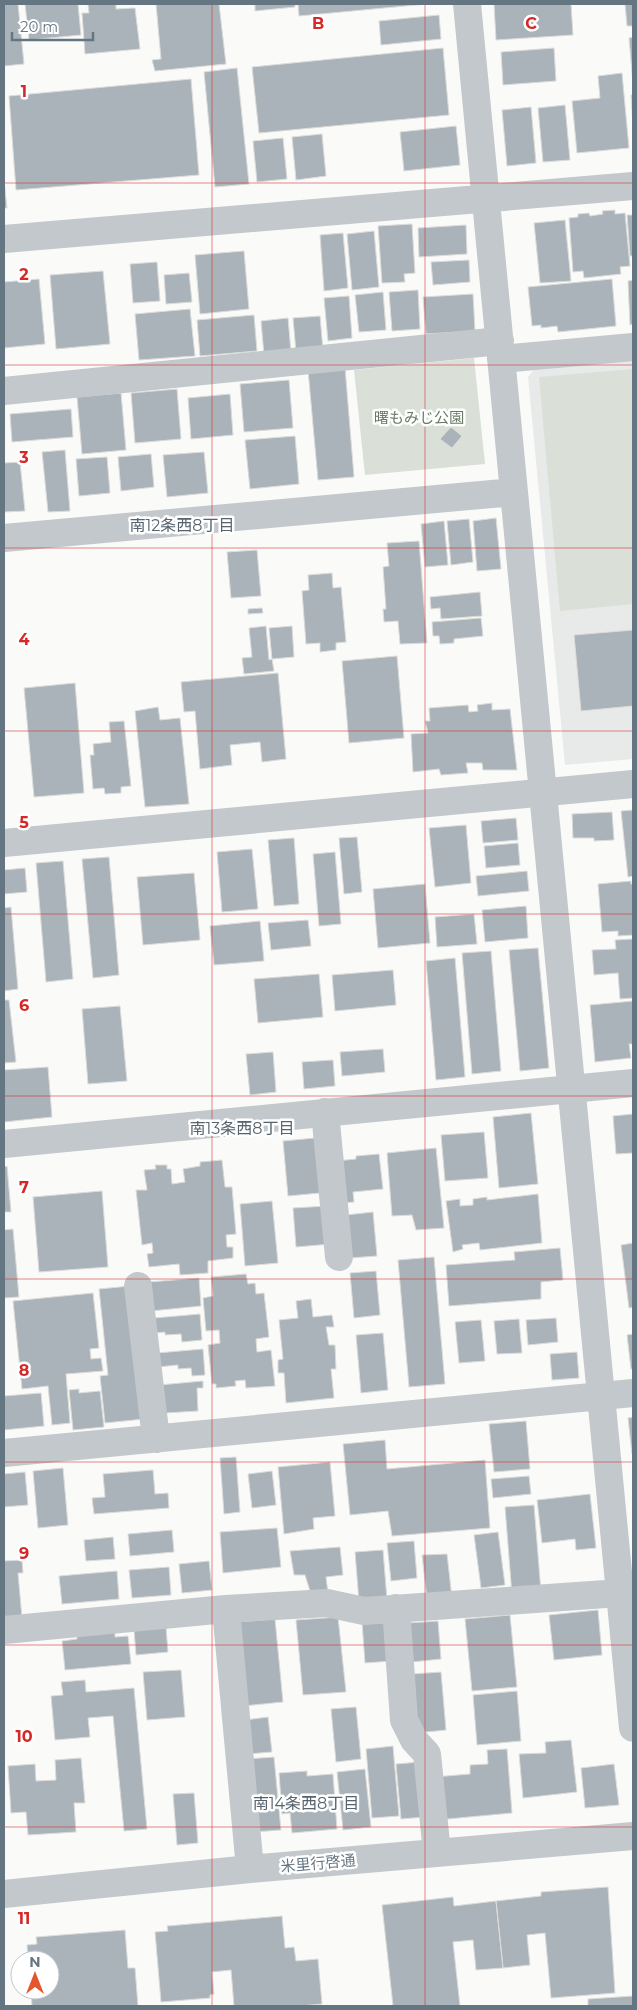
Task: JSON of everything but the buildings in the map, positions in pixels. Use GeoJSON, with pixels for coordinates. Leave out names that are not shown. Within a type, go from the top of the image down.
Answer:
{"type":"FeatureCollection","features":[{"type":"Feature","properties":{"kind":"street"},"geometry":{"type":"LineString","coordinates":[[467,4],[620,1592],[630,1658],[633,1728]]}},
{"type":"Feature","properties":{"kind":"street"},"geometry":{"type":"LineString","coordinates":[[4,239],[633,186]]}},
{"type":"Feature","properties":{"kind":"street"},"geometry":{"type":"LineString","coordinates":[[4,391],[500,350],[633,347]]}},
{"type":"Feature","properties":{"kind":"street"},"geometry":{"type":"LineString","coordinates":[[4,538],[514,492]]}},
{"type":"Feature","properties":{"kind":"street"},"geometry":{"type":"LineString","coordinates":[[4,843],[542,791],[633,784]]}},
{"type":"Feature","properties":{"kind":"street"},"geometry":{"type":"LineString","coordinates":[[4,1144],[633,1083]]}},
{"type":"Feature","properties":{"kind":"street"},"geometry":{"type":"LineString","coordinates":[[325,1112],[339,1258]]}},
{"type":"Feature","properties":{"kind":"street"},"geometry":{"type":"LineString","coordinates":[[138,1286],[156,1439]]}},
{"type":"Feature","properties":{"kind":"street"},"geometry":{"type":"LineString","coordinates":[[4,1454],[633,1393]]}},
{"type":"Feature","properties":{"kind":"street"},"geometry":{"type":"LineString","coordinates":[[4,1630],[226,1609],[327,1604],[364,1611],[620,1592]]}},
{"type":"Feature","properties":{"kind":"street"},"geometry":{"type":"LineString","coordinates":[[396,1608],[404,1720],[414,1740],[427,1754],[437,1853]]}},
{"type":"Feature","properties":{"kind":"street"},"geometry":{"type":"LineString","coordinates":[[226,1609],[250,1869]]}},
{"type":"Feature","properties":{"kind":"street","name":"米里行啓通"},"geometry":{"type":"LineString","coordinates":[[4,1894],[250,1869],[633,1836]]}},
{"type":"Feature","properties":{"kind":"shaded area"},"geometry":{"type":"Polygon","coordinates":[[[633,358],[633,759],[565,765],[528,377],[535,368],[633,358]]]}},
{"type":"Feature","properties":{"kind":"green space","name":"曙もみじ公園"},"geometry":{"type":"Polygon","coordinates":[[[474,358],[485,464],[365,475],[354,370],[474,358]]]}},
{"type":"Feature","properties":{"kind":"green space"},"geometry":{"type":"Polygon","coordinates":[[[633,369],[633,604],[560,611],[539,377],[633,369]]]}},
{"type":"Feature","properties":{"kind":"district","name":"南12条西8丁目"},"geometry":{"type":"Point","coordinates":[182,525]}},
{"type":"Feature","properties":{"kind":"district","name":"南13条西8丁目"},"geometry":{"type":"Point","coordinates":[242,1128]}},
{"type":"Feature","properties":{"kind":"district","name":"南14条西8丁目"},"geometry":{"type":"Point","coordinates":[306,1803]}}]}
